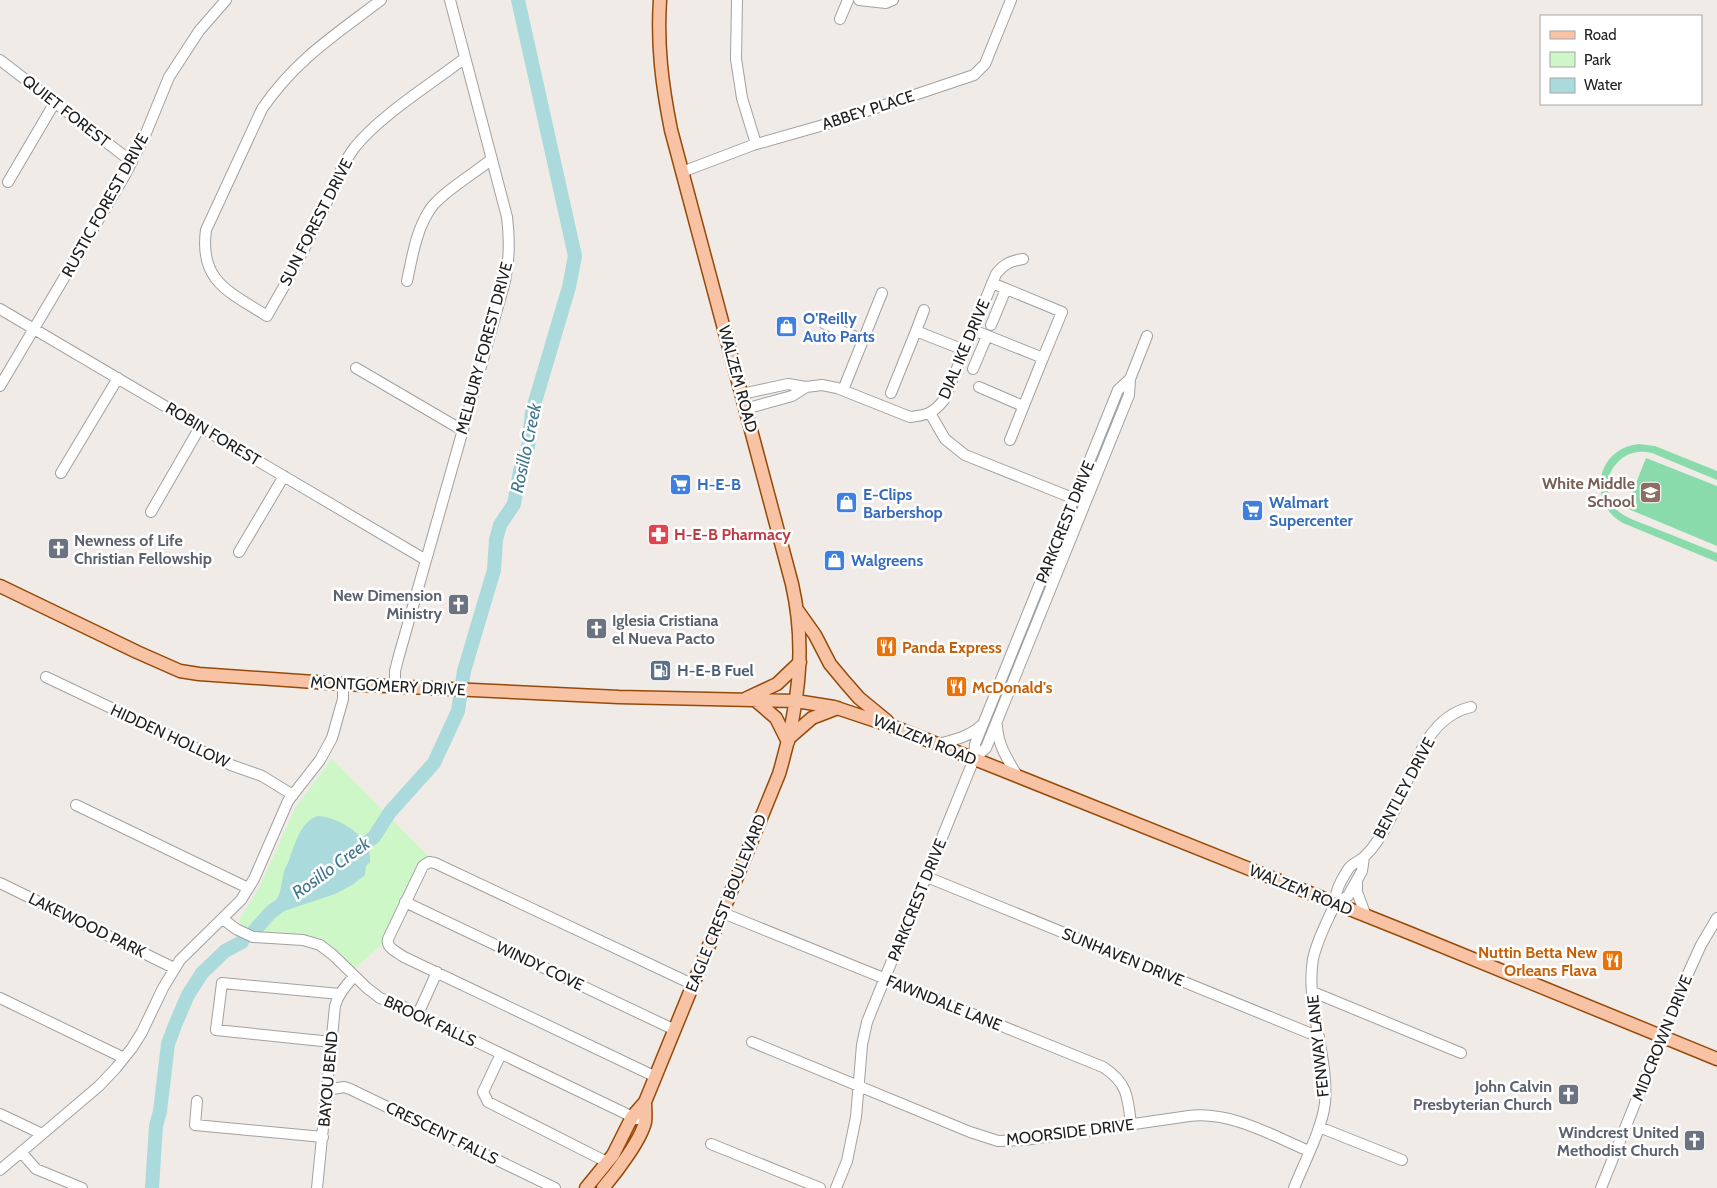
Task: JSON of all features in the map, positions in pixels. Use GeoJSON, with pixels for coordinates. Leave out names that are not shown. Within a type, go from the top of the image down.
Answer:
{"type":"FeatureCollection","features":[{"type":"Feature","properties":{"kind":"main road","name":"WALZEM ROAD"},"geometry":{"type":"LineString","coordinates":[[660,0],[659,54],[663,89],[671,130],[798,611],[800,662],[796,701],[838,708],[897,728],[1717,1059]]}},
{"type":"Feature","properties":{"kind":"main road","name":"MONTGOMERY DRIVE"},"geometry":{"type":"LineString","coordinates":[[0,586],[137,652],[180,671],[199,674],[476,691],[660,699],[796,701]]}},
{"type":"Feature","properties":{"kind":"main road"},"geometry":{"type":"LineString","coordinates":[[798,611],[815,635],[830,664],[844,682],[859,698],[897,728]]}},
{"type":"Feature","properties":{"kind":"main road"},"geometry":{"type":"LineString","coordinates":[[800,662],[777,684],[750,700],[776,718],[789,740],[812,718],[838,708]]}},
{"type":"Feature","properties":{"kind":"main road","name":"EAGLE CREST BOULEVARD"},"geometry":{"type":"LineString","coordinates":[[586,1188],[620,1143],[632,1117],[645,1102],[656,1077],[779,774],[789,740],[796,701]]}},
{"type":"Feature","properties":{"kind":"main road","name":"EAGLE CREST BOULEVARD"},"geometry":{"type":"LineString","coordinates":[[603,1188],[622,1164],[645,1122],[645,1102]]}},
{"type":"Feature","properties":{"kind":"street","name":"RUSTIC FOREST DRIVE"},"geometry":{"type":"LineString","coordinates":[[0,386],[132,162],[169,77],[199,31],[226,0]]}},
{"type":"Feature","properties":{"kind":"street","name":"SUN FOREST DRIVE"},"geometry":{"type":"LineString","coordinates":[[382,0],[310,53],[274,91],[262,109],[209,221],[204,242],[205,251],[209,268],[218,283],[267,316],[299,261],[341,170],[356,147],[387,116],[465,58]]}},
{"type":"Feature","properties":{"kind":"street","name":"MELBURY FOREST DRIVE"},"geometry":{"type":"LineString","coordinates":[[395,686],[395,671],[404,637],[504,285],[510,256],[507,217],[450,0]]}},
{"type":"Feature","properties":{"kind":"street"},"geometry":{"type":"LineString","coordinates":[[737,0],[736,59],[742,98],[756,144]]}},
{"type":"Feature","properties":{"kind":"street"},"geometry":{"type":"LineString","coordinates":[[840,19],[848,0]]}},
{"type":"Feature","properties":{"kind":"street"},"geometry":{"type":"LineString","coordinates":[[858,0],[886,3],[892,0]]}},
{"type":"Feature","properties":{"kind":"street","name":"ABBEY PLACE"},"geometry":{"type":"LineString","coordinates":[[682,172],[756,144],[834,122],[974,75],[985,64],[1011,0]]}},
{"type":"Feature","properties":{"kind":"street","name":"QUIET FOREST"},"geometry":{"type":"LineString","coordinates":[[0,60],[132,162]]}},
{"type":"Feature","properties":{"kind":"street"},"geometry":{"type":"LineString","coordinates":[[8,182],[55,102]]}},
{"type":"Feature","properties":{"kind":"street"},"geometry":{"type":"LineString","coordinates":[[407,281],[420,229],[428,211],[441,198],[492,160]]}},
{"type":"Feature","properties":{"kind":"street","name":"DIAL IKE DRIVE"},"geometry":{"type":"LineString","coordinates":[[742,394],[788,384],[806,387],[822,386],[843,390],[910,417],[924,416],[936,410],[944,400],[992,283],[1001,267],[1010,261],[1023,259]]}},
{"type":"Feature","properties":{"kind":"street"},"geometry":{"type":"LineString","coordinates":[[992,283],[1062,312],[1010,440]]}},
{"type":"Feature","properties":{"kind":"street"},"geometry":{"type":"LineString","coordinates":[[991,325],[1006,289]]}},
{"type":"Feature","properties":{"kind":"street"},"geometry":{"type":"LineString","coordinates":[[843,390],[882,293]]}},
{"type":"Feature","properties":{"kind":"street","name":"ROBIN FOREST"},"geometry":{"type":"LineString","coordinates":[[0,309],[426,560]]}},
{"type":"Feature","properties":{"kind":"street"},"geometry":{"type":"LineString","coordinates":[[891,392],[924,310]]}},
{"type":"Feature","properties":{"kind":"street"},"geometry":{"type":"LineString","coordinates":[[825,324],[864,340]]}},
{"type":"Feature","properties":{"kind":"street"},"geometry":{"type":"LineString","coordinates":[[973,330],[1042,358]]}},
{"type":"Feature","properties":{"kind":"street"},"geometry":{"type":"LineString","coordinates":[[916,331],[964,350]]}},
{"type":"Feature","properties":{"kind":"street"},"geometry":{"type":"LineString","coordinates":[[973,369],[987,336]]}},
{"type":"Feature","properties":{"kind":"street","name":"PARKCREST DRIVE"},"geometry":{"type":"LineString","coordinates":[[974,759],[986,748],[1130,395],[1130,379],[1147,336]]}},
{"type":"Feature","properties":{"kind":"street"},"geometry":{"type":"LineString","coordinates":[[356,368],[462,430]]}},
{"type":"Feature","properties":{"kind":"street"},"geometry":{"type":"LineString","coordinates":[[62,473],[118,378]]}},
{"type":"Feature","properties":{"kind":"street","name":"PARKCREST DRIVE"},"geometry":{"type":"LineString","coordinates":[[836,1188],[850,1150],[856,1117],[862,1045],[867,1022],[974,759],[975,744],[1118,390],[1130,379]]}},
{"type":"Feature","properties":{"kind":"street","name":"DIAL IKE DRIVE"},"geometry":{"type":"LineString","coordinates":[[745,409],[792,396],[806,387]]}},
{"type":"Feature","properties":{"kind":"street"},"geometry":{"type":"LineString","coordinates":[[978,387],[1023,406]]}},
{"type":"Feature","properties":{"kind":"street"},"geometry":{"type":"LineString","coordinates":[[1118,390],[1130,395]]}},
{"type":"Feature","properties":{"kind":"street"},"geometry":{"type":"LineString","coordinates":[[930,413],[945,439],[965,455],[1085,503]]}},
{"type":"Feature","properties":{"kind":"street"},"geometry":{"type":"LineString","coordinates":[[150,512],[200,427]]}},
{"type":"Feature","properties":{"kind":"street"},"geometry":{"type":"LineString","coordinates":[[239,552],[284,476]]}},
{"type":"Feature","properties":{"kind":"street","name":"HIDDEN HOLLOW"},"geometry":{"type":"LineString","coordinates":[[46,677],[231,765],[262,776],[293,794]]}},
{"type":"Feature","properties":{"kind":"street"},"geometry":{"type":"LineString","coordinates":[[0,1170],[99,1086],[124,1058],[142,1032],[174,968],[188,951],[241,900],[288,801],[320,760],[332,738],[343,698],[344,684]]}},
{"type":"Feature","properties":{"kind":"street","name":"BENTLEY DRIVE"},"geometry":{"type":"LineString","coordinates":[[1335,904],[1337,891],[1350,866],[1364,857],[1391,818],[1414,764],[1426,743],[1437,729],[1455,713],[1472,707]]}},
{"type":"Feature","properties":{"kind":"street","name":"PARKCREST DRIVE"},"geometry":{"type":"LineString","coordinates":[[997,721],[997,737],[1000,747],[1018,777]]}},
{"type":"Feature","properties":{"kind":"street"},"geometry":{"type":"LineString","coordinates":[[936,744],[965,737],[974,733],[983,725]]}},
{"type":"Feature","properties":{"kind":"street"},"geometry":{"type":"LineString","coordinates":[[76,805],[248,888]]}},
{"type":"Feature","properties":{"kind":"street","name":"BENTLEY DRIVE"},"geometry":{"type":"LineString","coordinates":[[1335,904],[1348,896],[1362,870],[1364,857]]}},
{"type":"Feature","properties":{"kind":"street"},"geometry":{"type":"LineString","coordinates":[[656,1077],[404,957],[387,943],[405,902],[424,866],[429,862],[435,863],[694,985]]}},
{"type":"Feature","properties":{"kind":"street","name":"SUNHAVEN DRIVE"},"geometry":{"type":"LineString","coordinates":[[927,877],[1319,1037]]}},
{"type":"Feature","properties":{"kind":"street","name":"BENTLEY DRIVE"},"geometry":{"type":"LineString","coordinates":[[1358,878],[1357,892],[1366,916]]}},
{"type":"Feature","properties":{"kind":"street","name":"LAKEWOOD PARK"},"geometry":{"type":"LineString","coordinates":[[0,883],[174,968]]}},
{"type":"Feature","properties":{"kind":"street","name":"WINDY COVE"},"geometry":{"type":"LineString","coordinates":[[405,902],[675,1030]]}},
{"type":"Feature","properties":{"kind":"street","name":"FENWAY LANE"},"geometry":{"type":"LineString","coordinates":[[1294,1188],[1323,1114],[1325,1092],[1324,1066],[1312,992],[1312,969],[1318,942],[1335,904]]}},
{"type":"Feature","properties":{"kind":"street","name":"FAWNDALE LANE"},"geometry":{"type":"LineString","coordinates":[[723,913],[1103,1067],[1120,1081],[1127,1093],[1131,1124]]}},
{"type":"Feature","properties":{"kind":"street","name":"MIDCROWN DRIVE"},"geometry":{"type":"LineString","coordinates":[[1601,1188],[1701,945],[1717,918]]}},
{"type":"Feature","properties":{"kind":"street","name":"BROOK FALLS"},"geometry":{"type":"LineString","coordinates":[[223,919],[236,929],[253,937],[303,940],[320,946],[333,954],[354,976],[380,998],[418,1014],[645,1122]]}},
{"type":"Feature","properties":{"kind":"street"},"geometry":{"type":"LineString","coordinates":[[418,1014],[437,972]]}},
{"type":"Feature","properties":{"kind":"street","name":"BAYOU BEND"},"geometry":{"type":"LineString","coordinates":[[317,1188],[335,1006],[340,994],[354,976]]}},
{"type":"Feature","properties":{"kind":"street"},"geometry":{"type":"LineString","coordinates":[[332,1042],[216,1030],[222,982],[340,994]]}},
{"type":"Feature","properties":{"kind":"street"},"geometry":{"type":"LineString","coordinates":[[1312,992],[1461,1052]]}},
{"type":"Feature","properties":{"kind":"street"},"geometry":{"type":"LineString","coordinates":[[0,998],[124,1058]]}},
{"type":"Feature","properties":{"kind":"street","name":"MOORSIDE DRIVE"},"geometry":{"type":"LineString","coordinates":[[752,1042],[970,1132],[998,1141],[1024,1140],[1198,1115],[1218,1116],[1237,1121],[1309,1152]]}},
{"type":"Feature","properties":{"kind":"street"},"geometry":{"type":"LineString","coordinates":[[501,1054],[483,1092],[488,1102],[607,1162]]}},
{"type":"Feature","properties":{"kind":"street","name":"CRESCENT FALLS"},"geometry":{"type":"LineString","coordinates":[[327,1090],[344,1087],[350,1089],[555,1188]]}},
{"type":"Feature","properties":{"kind":"street"},"geometry":{"type":"LineString","coordinates":[[197,1101],[195,1125],[323,1138]]}},
{"type":"Feature","properties":{"kind":"street"},"geometry":{"type":"LineString","coordinates":[[0,1114],[42,1134]]}},
{"type":"Feature","properties":{"kind":"street"},"geometry":{"type":"LineString","coordinates":[[1319,1127],[1402,1160]]}},
{"type":"Feature","properties":{"kind":"street"},"geometry":{"type":"LineString","coordinates":[[711,1144],[820,1188]]}},
{"type":"Feature","properties":{"kind":"street"},"geometry":{"type":"LineString","coordinates":[[21,1152],[36,1169],[82,1188]]}},
{"type":"Feature","properties":{"kind":"green space"},"geometry":{"type":"Polygon","coordinates":[[[1639,444],[1655,446],[1717,471],[1717,480],[1652,453],[1633,453],[1621,459],[1610,474],[1608,487],[1614,506],[1629,518],[1717,553],[1717,562],[1623,523],[1607,509],[1600,489],[1604,469],[1617,452],[1628,446],[1639,444]]]}},
{"type":"Feature","properties":{"kind":"green space"},"geometry":{"type":"Polygon","coordinates":[[[1646,458],[1717,486],[1717,546],[1626,508],[1646,458]]]}},
{"type":"Feature","properties":{"kind":"green space"},"geometry":{"type":"Polygon","coordinates":[[[332,759],[428,856],[420,863],[385,942],[355,968],[332,946],[321,939],[292,933],[254,931],[247,929],[239,920],[260,886],[295,808],[332,759]]]}},
{"type":"Feature","properties":{"kind":"water"},"geometry":{"type":"Polygon","coordinates":[[[318,816],[341,822],[366,843],[370,854],[370,862],[366,866],[365,875],[335,894],[275,914],[271,912],[271,908],[279,895],[284,871],[297,839],[307,822],[318,816]]]}},
{"type":"Feature","properties":{"kind":"waterway","name":"Rosillo Creek"},"geometry":{"type":"LineString","coordinates":[[350,855],[374,837],[390,812],[434,763],[458,711],[464,671],[494,570],[496,540],[500,525],[514,504],[520,471],[528,447],[532,412],[569,287],[575,256],[518,0]]}},
{"type":"Feature","properties":{"kind":"waterway","name":"Rosillo Creek"},"geometry":{"type":"LineString","coordinates":[[254,931],[271,912],[286,901]]}},
{"type":"Feature","properties":{"kind":"waterway","name":"Rosillo Creek"},"geometry":{"type":"LineString","coordinates":[[152,1188],[156,1126],[160,1111],[168,1044],[188,995],[202,973],[225,951],[242,942]]}},
{"type":"Feature","properties":{"kind":"place","name":"O'Reilly Auto Parts"},"geometry":{"type":"Point","coordinates":[787,327]}},
{"type":"Feature","properties":{"kind":"place","name":"H-E-B"},"geometry":{"type":"Point","coordinates":[681,484]}},
{"type":"Feature","properties":{"kind":"place","name":"White Middle School"},"geometry":{"type":"Point","coordinates":[1651,492]}},
{"type":"Feature","properties":{"kind":"place","name":"E-Clips Barbershop"},"geometry":{"type":"Point","coordinates":[847,503]}},
{"type":"Feature","properties":{"kind":"place","name":"Walmart Supercenter"},"geometry":{"type":"Point","coordinates":[1253,511]}},
{"type":"Feature","properties":{"kind":"place","name":"H-E-B Pharmacy"},"geometry":{"type":"Point","coordinates":[658,534]}},
{"type":"Feature","properties":{"kind":"place","name":"Newness of Life Christian Fellowship"},"geometry":{"type":"Point","coordinates":[58,549]}},
{"type":"Feature","properties":{"kind":"place","name":"Walgreens"},"geometry":{"type":"Point","coordinates":[835,560]}},
{"type":"Feature","properties":{"kind":"place","name":"New Dimension Ministry"},"geometry":{"type":"Point","coordinates":[458,604]}},
{"type":"Feature","properties":{"kind":"place","name":"Iglesia Cristiana el Nueva Pacto"},"geometry":{"type":"Point","coordinates":[596,629]}},
{"type":"Feature","properties":{"kind":"place","name":"Panda Express"},"geometry":{"type":"Point","coordinates":[886,647]}},
{"type":"Feature","properties":{"kind":"place","name":"H-E-B Fuel"},"geometry":{"type":"Point","coordinates":[661,670]}},
{"type":"Feature","properties":{"kind":"place","name":"McDonald's"},"geometry":{"type":"Point","coordinates":[956,687]}},
{"type":"Feature","properties":{"kind":"place","name":"Nuttin Betta New Orleans Flava"},"geometry":{"type":"Point","coordinates":[1613,961]}},
{"type":"Feature","properties":{"kind":"place","name":"John Calvin Presbyterian Church"},"geometry":{"type":"Point","coordinates":[1568,1095]}},
{"type":"Feature","properties":{"kind":"place","name":"Windcrest United Methodist Church"},"geometry":{"type":"Point","coordinates":[1695,1141]}}]}
